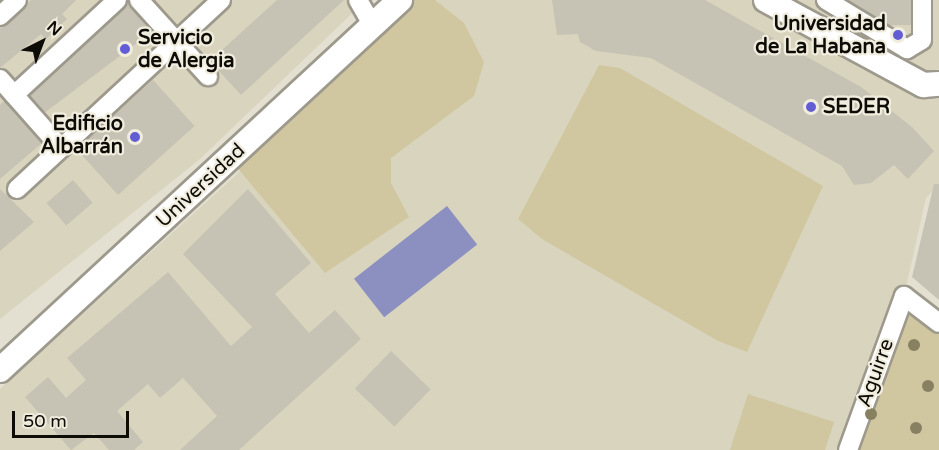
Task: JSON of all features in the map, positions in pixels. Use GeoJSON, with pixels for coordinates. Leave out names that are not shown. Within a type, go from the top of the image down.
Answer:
{"type":"FeatureCollection","features":[{"type":"Feature","properties":{"kind":"main road"},"geometry":{"type":"LineString","coordinates":[[766,0],[923,85],[939,84]]}},
{"type":"Feature","properties":{"kind":"main road","name":"Universidad"},"geometry":{"type":"LineString","coordinates":[[0,370],[387,10]]}},
{"type":"Feature","properties":{"kind":"street"},"geometry":{"type":"LineString","coordinates":[[0,16],[16,0]]}},
{"type":"Feature","properties":{"kind":"street"},"geometry":{"type":"LineString","coordinates":[[15,95],[117,0]]}},
{"type":"Feature","properties":{"kind":"street"},"geometry":{"type":"LineString","coordinates":[[139,0],[208,76]]}},
{"type":"Feature","properties":{"kind":"street"},"geometry":{"type":"LineString","coordinates":[[17,189],[221,0]]}},
{"type":"Feature","properties":{"kind":"street"},"geometry":{"type":"LineString","coordinates":[[358,0],[387,10]]}},
{"type":"Feature","properties":{"kind":"street"},"geometry":{"type":"LineString","coordinates":[[826,0],[907,49],[922,40],[922,0]]}},
{"type":"Feature","properties":{"kind":"street"},"geometry":{"type":"LineString","coordinates":[[0,79],[62,148]]}},
{"type":"Feature","properties":{"kind":"street","name":"Aguirre"},"geometry":{"type":"LineString","coordinates":[[848,450],[904,296],[939,323]]}},
{"type":"Feature","properties":{"kind":"shaded area"},"geometry":{"type":"Polygon","coordinates":[[[0,0],[366,0],[200,159],[0,319],[0,0]]]}},
{"type":"Feature","properties":{"kind":"shaded area"},"geometry":{"type":"Polygon","coordinates":[[[400,0],[435,0],[464,23],[484,62],[474,96],[391,158],[391,183],[409,217],[325,273],[230,159],[400,0]]]}},
{"type":"Feature","properties":{"kind":"shaded area"},"geometry":{"type":"Polygon","coordinates":[[[404,0],[766,0],[939,95],[939,184],[926,198],[904,296],[848,450],[0,450],[0,389],[236,175],[404,0]]]}},
{"type":"Feature","properties":{"kind":"shaded area","name":"Universidad de La Habana"},"geometry":{"type":"Polygon","coordinates":[[[794,0],[939,0],[939,69],[924,73],[794,0]]]}},
{"type":"Feature","properties":{"kind":"shaded area"},"geometry":{"type":"Polygon","coordinates":[[[599,65],[620,68],[823,186],[747,352],[718,341],[542,239],[518,219],[599,65]]]}},
{"type":"Feature","properties":{"kind":"shaded area"},"geometry":{"type":"Polygon","coordinates":[[[909,307],[939,332],[939,450],[854,450],[909,307]]]}},
{"type":"Feature","properties":{"kind":"shaded area"},"geometry":{"type":"Polygon","coordinates":[[[748,394],[834,422],[825,450],[730,450],[748,394]]]}},
{"type":"Feature","properties":{"kind":"water"},"geometry":{"type":"Polygon","coordinates":[[[447,206],[477,245],[384,317],[354,279],[447,206]]]}},
{"type":"Feature","properties":{"kind":"building"},"geometry":{"type":"Polygon","coordinates":[[[31,0],[76,0],[62,14],[67,19],[46,39],[41,34],[0,68],[0,28],[31,0]]]}},
{"type":"Feature","properties":{"kind":"building"},"geometry":{"type":"Polygon","coordinates":[[[277,0],[344,0],[241,95],[210,61],[277,0]]]}},
{"type":"Feature","properties":{"kind":"building","name":"SEDER"},"geometry":{"type":"Polygon","coordinates":[[[552,0],[705,0],[861,87],[912,127],[934,151],[908,179],[894,165],[871,183],[854,185],[842,166],[651,58],[596,51],[580,42],[578,34],[557,35],[552,0]]]}},
{"type":"Feature","properties":{"kind":"building"},"geometry":{"type":"Polygon","coordinates":[[[848,0],[911,0],[911,25],[889,25],[848,0]]]}},
{"type":"Feature","properties":{"kind":"building"},"geometry":{"type":"Polygon","coordinates":[[[128,1],[151,32],[43,114],[19,83],[128,1]]]}},
{"type":"Feature","properties":{"kind":"building","name":"Edificio Albarrán"},"geometry":{"type":"Polygon","coordinates":[[[153,80],[194,126],[118,195],[76,149],[153,80]]]}},
{"type":"Feature","properties":{"kind":"building"},"geometry":{"type":"Polygon","coordinates":[[[4,101],[42,143],[0,179],[0,105],[4,101]]]}},
{"type":"Feature","properties":{"kind":"building"},"geometry":{"type":"Polygon","coordinates":[[[73,180],[93,203],[66,226],[47,203],[73,180]]]}},
{"type":"Feature","properties":{"kind":"building"},"geometry":{"type":"Polygon","coordinates":[[[934,184],[939,184],[939,300],[912,277],[934,184]]]}},
{"type":"Feature","properties":{"kind":"building"},"geometry":{"type":"Polygon","coordinates":[[[0,189],[34,222],[0,251],[0,189]]]}},
{"type":"Feature","properties":{"kind":"building"},"geometry":{"type":"Polygon","coordinates":[[[248,189],[311,263],[275,294],[309,333],[335,310],[361,339],[239,450],[180,450],[217,416],[183,378],[160,398],[148,384],[117,411],[143,442],[134,450],[109,450],[94,433],[71,450],[25,397],[48,377],[66,398],[86,380],[67,358],[168,272],[231,346],[252,327],[183,254],[248,189]]]}},
{"type":"Feature","properties":{"kind":"building"},"geometry":{"type":"Polygon","coordinates":[[[391,351],[431,389],[394,427],[355,388],[391,351]]]}},
{"type":"Feature","properties":{"kind":"place","name":"Universidad de La Habana"},"geometry":{"type":"Point","coordinates":[898,35]}},
{"type":"Feature","properties":{"kind":"place","name":"Servicio de Alergia"},"geometry":{"type":"Point","coordinates":[125,49]}},
{"type":"Feature","properties":{"kind":"place","name":"SEDER"},"geometry":{"type":"Point","coordinates":[811,107]}},
{"type":"Feature","properties":{"kind":"place","name":"Edificio Albarrán"},"geometry":{"type":"Point","coordinates":[135,137]}}]}
